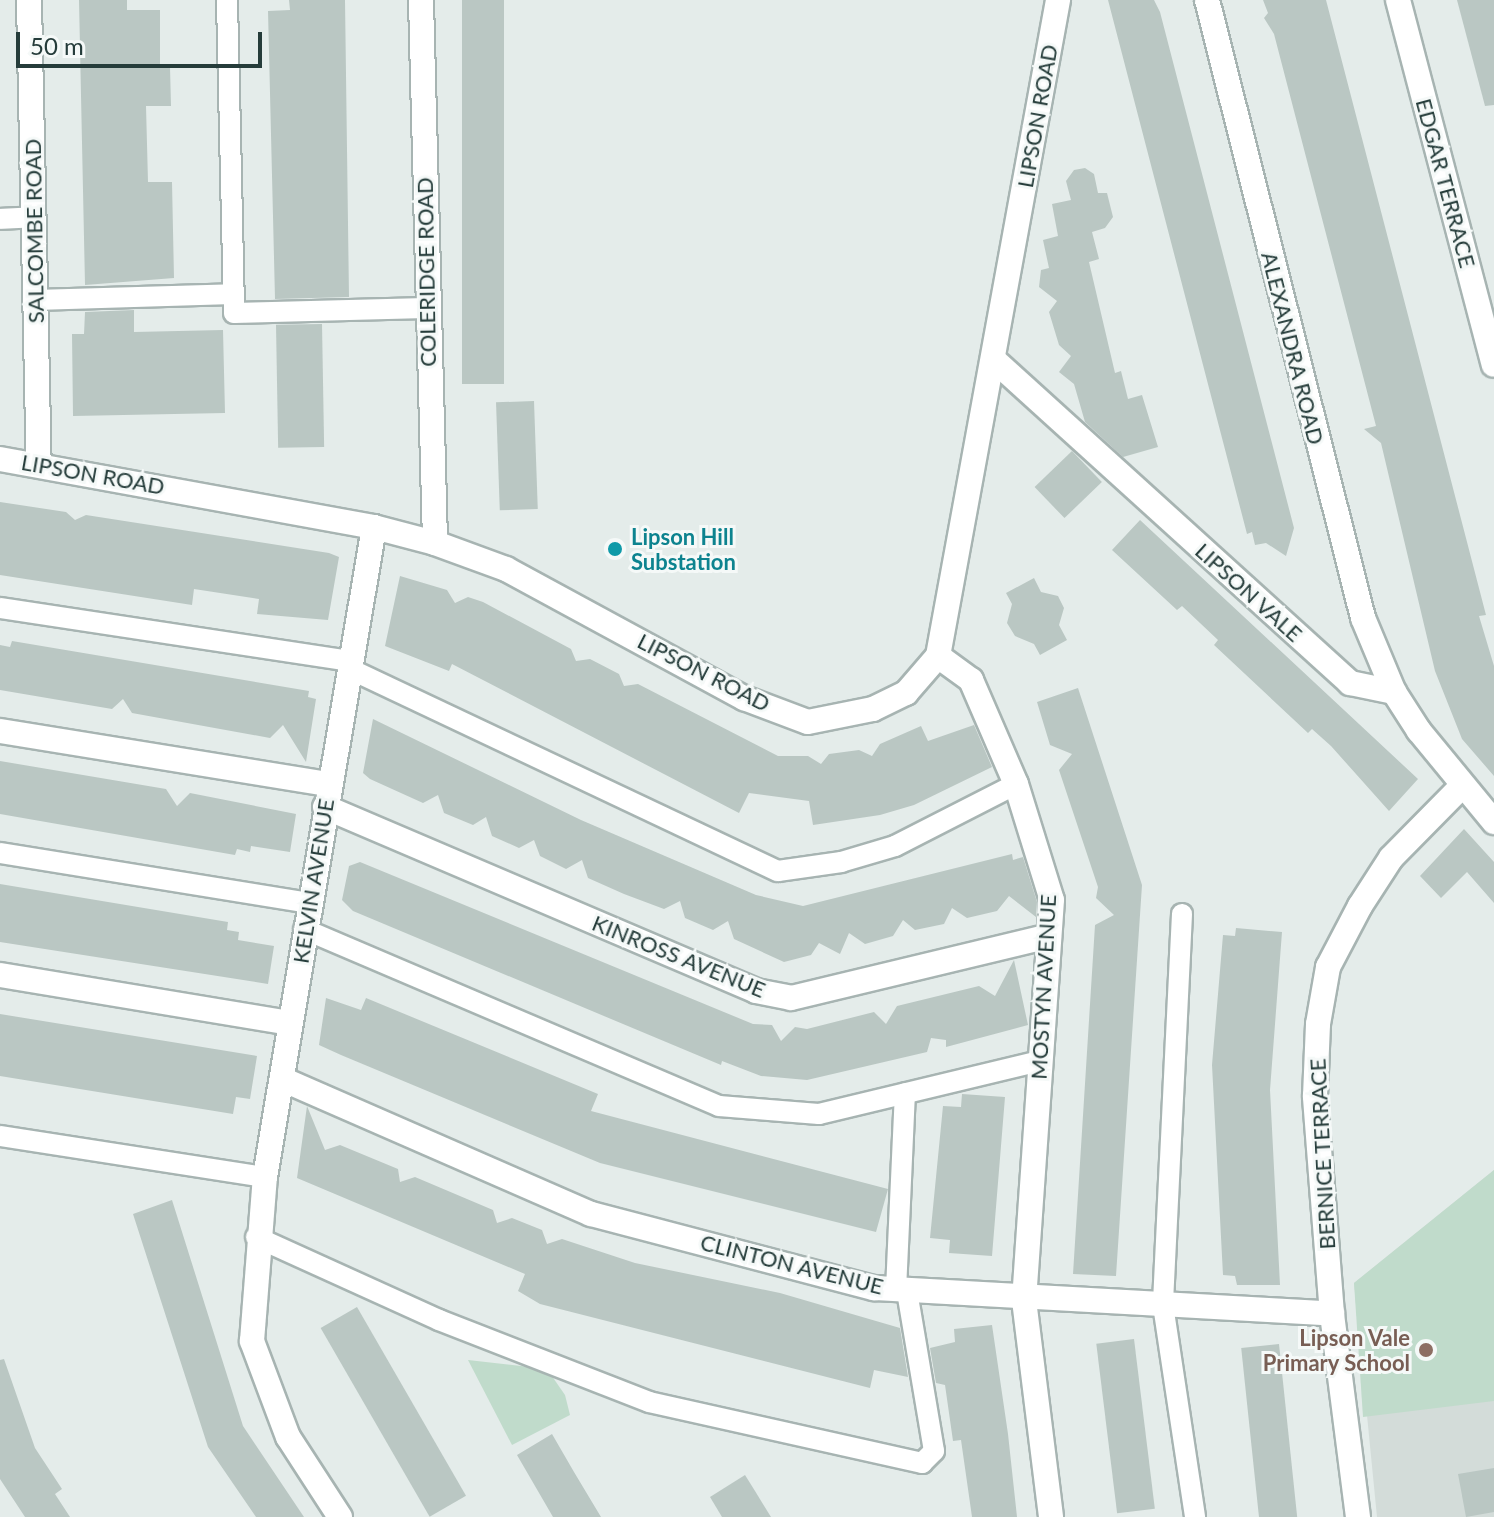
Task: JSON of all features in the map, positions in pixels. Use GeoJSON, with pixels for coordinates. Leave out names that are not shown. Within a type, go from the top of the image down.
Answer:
{"type":"FeatureCollection","features":[{"type":"Feature","properties":{"kind":"street","name":"SALCOMBE ROAD"},"geometry":{"type":"LineString","coordinates":[[29,0],[39,463]]}},
{"type":"Feature","properties":{"kind":"street","name":"COLERIDGE ROAD"},"geometry":{"type":"LineString","coordinates":[[421,0],[426,308],[435,543]]}},
{"type":"Feature","properties":{"kind":"street","name":"LIPSON ROAD"},"geometry":{"type":"LineString","coordinates":[[0,459],[39,463],[374,527],[435,543],[506,569],[744,698],[808,722],[873,709],[906,693],[938,656],[1058,0]]}},
{"type":"Feature","properties":{"kind":"street","name":"ALEXANDRA ROAD"},"geometry":{"type":"LineString","coordinates":[[1207,0],[1363,618],[1394,692]]}},
{"type":"Feature","properties":{"kind":"street","name":"EDGAR TERRACE"},"geometry":{"type":"LineString","coordinates":[[1398,0],[1494,365]]}},
{"type":"Feature","properties":{"kind":"street","name":"LIPSON VALE"},"geometry":{"type":"LineString","coordinates":[[994,360],[1350,683],[1394,692]]}},
{"type":"Feature","properties":{"kind":"street","name":"KELVIN AVENUE"},"geometry":{"type":"LineString","coordinates":[[340,1517],[288,1437],[252,1341],[256,1237],[308,903],[374,527]]}},
{"type":"Feature","properties":{"kind":"street","name":"MOSTYN AVENUE"},"geometry":{"type":"LineString","coordinates":[[938,656],[971,680],[1016,784],[1052,900],[1024,1300],[1051,1517]]}},
{"type":"Feature","properties":{"kind":"street"},"geometry":{"type":"LineString","coordinates":[[1394,692],[1461,787],[1494,822]]}},
{"type":"Feature","properties":{"kind":"street","name":"KINROSS AVENUE"},"geometry":{"type":"LineString","coordinates":[[0,731],[327,795],[756,991],[791,998],[1049,936]]}},
{"type":"Feature","properties":{"kind":"street","name":"BERNICE TERRACE"},"geometry":{"type":"LineString","coordinates":[[1358,1517],[1332,1314],[1315,1096],[1328,967],[1391,858],[1461,787]]}},
{"type":"Feature","properties":{"kind":"street"},"geometry":{"type":"LineString","coordinates":[[0,975],[290,1023]]}},
{"type":"Feature","properties":{"kind":"street","name":"CLINTON AVENUE"},"geometry":{"type":"LineString","coordinates":[[282,1079],[591,1214],[901,1290],[1024,1300],[1332,1314]]}},
{"type":"Feature","properties":{"kind":"lane"},"geometry":{"type":"LineString","coordinates":[[227,0],[234,313],[426,308]]}},
{"type":"Feature","properties":{"kind":"lane"},"geometry":{"type":"LineString","coordinates":[[0,219],[34,217]]}},
{"type":"Feature","properties":{"kind":"lane"},"geometry":{"type":"LineString","coordinates":[[35,300],[233,294]]}},
{"type":"Feature","properties":{"kind":"lane"},"geometry":{"type":"LineString","coordinates":[[0,608],[351,665],[778,871],[841,862],[895,846],[1016,784]]}},
{"type":"Feature","properties":{"kind":"lane"},"geometry":{"type":"LineString","coordinates":[[0,853],[308,903]]}},
{"type":"Feature","properties":{"kind":"lane"},"geometry":{"type":"LineString","coordinates":[[1182,914],[1163,1305],[1195,1517]]}},
{"type":"Feature","properties":{"kind":"lane"},"geometry":{"type":"LineString","coordinates":[[304,929],[719,1106],[819,1114],[1040,1061]]}},
{"type":"Feature","properties":{"kind":"lane"},"geometry":{"type":"LineString","coordinates":[[256,1237],[439,1320],[649,1402],[922,1463],[934,1451],[901,1290],[905,1093]]}},
{"type":"Feature","properties":{"kind":"lane"},"geometry":{"type":"LineString","coordinates":[[0,1136],[265,1177]]}},
{"type":"Feature","properties":{"kind":"shaded area","name":"Lipson Vale Primary School"},"geometry":{"type":"Polygon","coordinates":[[[1494,1170],[1494,1517],[1377,1517],[1354,1283],[1494,1170]]]}},
{"type":"Feature","properties":{"kind":"green space","name":"Lipson Vale Primary School"},"geometry":{"type":"Polygon","coordinates":[[[1494,1170],[1494,1401],[1363,1417],[1354,1283],[1494,1170]]]}},
{"type":"Feature","properties":{"kind":"green space"},"geometry":{"type":"Polygon","coordinates":[[[468,1360],[547,1369],[565,1395],[570,1415],[512,1445],[468,1360]]]}},
{"type":"Feature","properties":{"kind":"building"},"geometry":{"type":"Polygon","coordinates":[[[79,0],[127,0],[127,10],[160,10],[160,67],[170,67],[171,106],[146,106],[148,182],[172,182],[174,278],[85,285],[79,0]]]}},
{"type":"Feature","properties":{"kind":"building"},"geometry":{"type":"Polygon","coordinates":[[[289,0],[345,0],[349,297],[275,299],[268,11],[290,10],[289,0]]]}},
{"type":"Feature","properties":{"kind":"building"},"geometry":{"type":"Polygon","coordinates":[[[462,0],[504,0],[504,384],[462,384],[462,0]]]}},
{"type":"Feature","properties":{"kind":"building"},"geometry":{"type":"Polygon","coordinates":[[[1108,0],[1154,0],[1160,12],[1294,528],[1286,556],[1266,543],[1255,545],[1252,532],[1247,534],[1108,0]]]}},
{"type":"Feature","properties":{"kind":"building"},"geometry":{"type":"Polygon","coordinates":[[[1263,0],[1326,0],[1486,615],[1479,616],[1494,666],[1494,776],[1462,739],[1435,671],[1381,443],[1364,429],[1376,426],[1274,34],[1264,18],[1268,13],[1263,0]]]}},
{"type":"Feature","properties":{"kind":"building"},"geometry":{"type":"Polygon","coordinates":[[[1457,0],[1494,0],[1494,105],[1485,106],[1457,0]]]}},
{"type":"Feature","properties":{"kind":"building"},"geometry":{"type":"Polygon","coordinates":[[[1085,168],[1094,174],[1098,193],[1107,193],[1113,217],[1105,228],[1092,232],[1099,259],[1089,262],[1115,373],[1121,371],[1128,399],[1142,395],[1158,447],[1123,457],[1085,422],[1074,384],[1059,372],[1071,356],[1059,345],[1049,312],[1057,301],[1039,287],[1041,270],[1049,268],[1043,240],[1058,236],[1052,204],[1071,200],[1066,181],[1074,170],[1085,168]]]}},
{"type":"Feature","properties":{"kind":"building"},"geometry":{"type":"Polygon","coordinates":[[[134,310],[134,332],[223,330],[225,413],[73,416],[72,334],[84,334],[85,312],[134,310]]]}},
{"type":"Feature","properties":{"kind":"building"},"geometry":{"type":"Polygon","coordinates":[[[322,324],[324,447],[278,448],[276,325],[322,324]]]}},
{"type":"Feature","properties":{"kind":"building"},"geometry":{"type":"Polygon","coordinates":[[[534,401],[538,509],[500,510],[496,402],[534,401]]]}},
{"type":"Feature","properties":{"kind":"building"},"geometry":{"type":"Polygon","coordinates":[[[1072,451],[1102,482],[1064,518],[1035,487],[1072,451]]]}},
{"type":"Feature","properties":{"kind":"building"},"geometry":{"type":"Polygon","coordinates":[[[0,502],[66,512],[75,520],[86,515],[329,553],[339,557],[328,620],[257,614],[259,599],[194,589],[192,605],[0,575],[0,502]]]}},
{"type":"Feature","properties":{"kind":"building"},"geometry":{"type":"Polygon","coordinates":[[[1140,520],[1418,779],[1389,811],[1331,746],[1312,729],[1308,733],[1214,645],[1218,640],[1182,606],[1177,610],[1112,550],[1140,520]]]}},
{"type":"Feature","properties":{"kind":"building"},"geometry":{"type":"Polygon","coordinates":[[[400,576],[447,590],[455,603],[468,597],[483,602],[571,649],[576,661],[590,659],[619,674],[624,686],[638,684],[778,756],[808,756],[821,764],[829,754],[859,750],[872,756],[880,744],[921,726],[928,741],[974,725],[992,767],[914,805],[880,815],[813,825],[809,801],[749,793],[739,813],[452,664],[449,671],[385,646],[400,576]]]}},
{"type":"Feature","properties":{"kind":"building"},"geometry":{"type":"Polygon","coordinates":[[[1034,578],[1041,592],[1058,596],[1064,608],[1059,625],[1067,640],[1040,655],[1034,644],[1015,636],[1007,623],[1012,604],[1006,593],[1034,578]]]}},
{"type":"Feature","properties":{"kind":"building"},"geometry":{"type":"Polygon","coordinates":[[[12,641],[309,691],[308,697],[316,699],[306,762],[283,725],[270,738],[132,713],[123,699],[112,709],[0,690],[0,645],[10,647],[12,641]]]}},
{"type":"Feature","properties":{"kind":"building"},"geometry":{"type":"Polygon","coordinates":[[[1078,688],[1142,885],[1116,1276],[1073,1274],[1095,925],[1114,915],[1096,898],[1098,887],[1059,770],[1072,754],[1050,745],[1037,702],[1078,688]]]}},
{"type":"Feature","properties":{"kind":"building"},"geometry":{"type":"Polygon","coordinates":[[[373,719],[581,820],[756,895],[803,906],[1012,854],[1013,860],[1023,857],[1037,902],[1036,917],[1009,896],[997,911],[967,918],[952,908],[944,924],[915,930],[903,920],[893,936],[865,944],[849,933],[840,954],[819,943],[811,955],[784,962],[734,939],[728,921],[713,930],[685,918],[680,901],[664,909],[624,894],[588,878],[582,860],[566,869],[540,856],[534,840],[519,848],[492,836],[486,817],[473,825],[444,813],[438,795],[423,803],[370,779],[363,773],[373,719]]]}},
{"type":"Feature","properties":{"kind":"building"},"geometry":{"type":"Polygon","coordinates":[[[0,761],[166,789],[177,806],[190,793],[296,814],[290,852],[251,846],[250,852],[237,849],[235,855],[0,814],[0,761]]]}},
{"type":"Feature","properties":{"kind":"building"},"geometry":{"type":"Polygon","coordinates":[[[1464,829],[1494,862],[1494,903],[1467,872],[1441,898],[1420,876],[1464,829]]]}},
{"type":"Feature","properties":{"kind":"building"},"geometry":{"type":"Polygon","coordinates":[[[360,862],[753,1024],[772,1025],[781,1041],[795,1027],[807,1029],[874,1012],[886,1024],[897,1006],[979,986],[995,996],[1014,960],[1028,1025],[946,1047],[946,1040],[931,1038],[927,1052],[807,1080],[761,1076],[722,1061],[721,1065],[353,911],[342,900],[349,866],[360,862]]]}},
{"type":"Feature","properties":{"kind":"building"},"geometry":{"type":"Polygon","coordinates":[[[0,884],[228,922],[227,930],[239,932],[238,940],[274,946],[268,984],[0,942],[0,884]]]}},
{"type":"Feature","properties":{"kind":"building"},"geometry":{"type":"Polygon","coordinates":[[[1236,928],[1282,932],[1270,1090],[1280,1285],[1237,1285],[1235,1276],[1223,1275],[1212,1065],[1223,935],[1235,936],[1236,928]]]}},
{"type":"Feature","properties":{"kind":"building"},"geometry":{"type":"Polygon","coordinates":[[[326,998],[361,1010],[366,998],[598,1094],[591,1111],[888,1189],[876,1232],[600,1163],[341,1055],[319,1045],[326,998]]]}},
{"type":"Feature","properties":{"kind":"building"},"geometry":{"type":"Polygon","coordinates":[[[0,1014],[257,1056],[250,1099],[236,1097],[233,1114],[0,1076],[0,1014]]]}},
{"type":"Feature","properties":{"kind":"building"},"geometry":{"type":"Polygon","coordinates":[[[962,1094],[1005,1097],[992,1256],[949,1253],[950,1240],[930,1238],[943,1106],[961,1107],[962,1094]]]}},
{"type":"Feature","properties":{"kind":"building"},"geometry":{"type":"Polygon","coordinates":[[[307,1106],[325,1150],[340,1145],[398,1169],[400,1182],[415,1177],[493,1210],[497,1223],[512,1218],[542,1230],[547,1244],[562,1239],[635,1263],[780,1293],[900,1328],[908,1377],[874,1370],[870,1388],[540,1304],[518,1291],[525,1274],[297,1178],[307,1106]]]}},
{"type":"Feature","properties":{"kind":"building"},"geometry":{"type":"Polygon","coordinates":[[[172,1200],[243,1426],[304,1517],[256,1517],[208,1447],[133,1214],[172,1200]]]}},
{"type":"Feature","properties":{"kind":"building"},"geometry":{"type":"Polygon","coordinates":[[[357,1307],[466,1496],[430,1517],[321,1328],[357,1307]]]}},
{"type":"Feature","properties":{"kind":"building"},"geometry":{"type":"Polygon","coordinates":[[[992,1325],[1017,1517],[972,1517],[961,1440],[953,1441],[945,1385],[936,1383],[930,1348],[955,1342],[954,1329],[992,1325]]]}},
{"type":"Feature","properties":{"kind":"building"},"geometry":{"type":"Polygon","coordinates":[[[1134,1339],[1155,1509],[1117,1513],[1096,1344],[1134,1339]]]}},
{"type":"Feature","properties":{"kind":"building"},"geometry":{"type":"Polygon","coordinates":[[[1279,1344],[1297,1517],[1259,1517],[1241,1348],[1279,1344]]]}},
{"type":"Feature","properties":{"kind":"building"},"geometry":{"type":"Polygon","coordinates":[[[4,1359],[35,1448],[62,1489],[55,1494],[70,1517],[25,1517],[0,1479],[0,1360],[4,1359]]]}},
{"type":"Feature","properties":{"kind":"building"},"geometry":{"type":"Polygon","coordinates":[[[552,1434],[601,1517],[553,1517],[517,1455],[552,1434]]]}},
{"type":"Feature","properties":{"kind":"building"},"geometry":{"type":"Polygon","coordinates":[[[1494,1468],[1494,1512],[1466,1517],[1458,1474],[1494,1468]]]}},
{"type":"Feature","properties":{"kind":"building"},"geometry":{"type":"Polygon","coordinates":[[[745,1475],[771,1517],[722,1517],[710,1497],[745,1475]]]}},
{"type":"Feature","properties":{"kind":"place","name":"Lipson Hill Substation"},"geometry":{"type":"Point","coordinates":[615,549]}},
{"type":"Feature","properties":{"kind":"place","name":"Lipson Vale Primary School"},"geometry":{"type":"Point","coordinates":[1426,1350]}}]}
